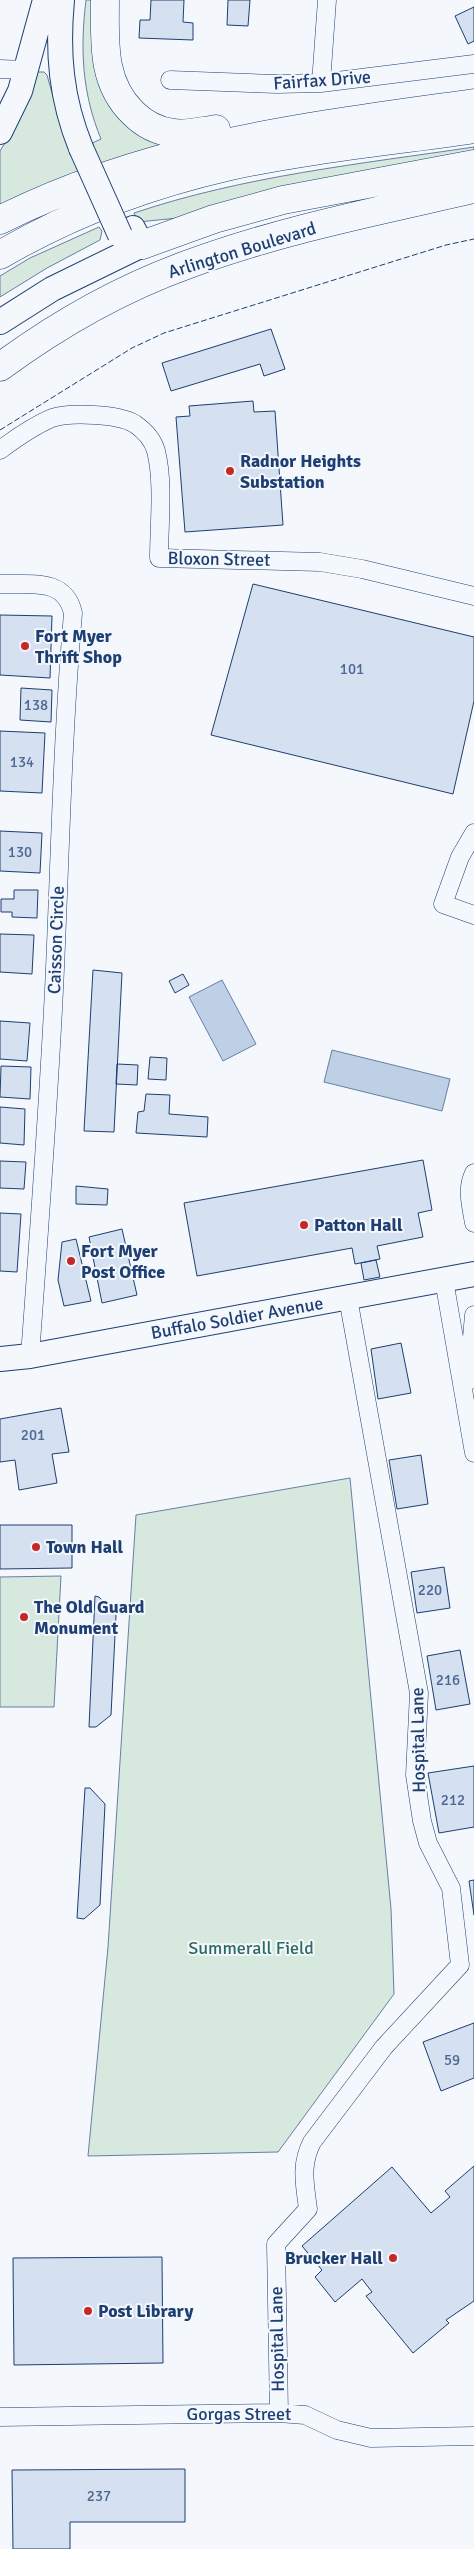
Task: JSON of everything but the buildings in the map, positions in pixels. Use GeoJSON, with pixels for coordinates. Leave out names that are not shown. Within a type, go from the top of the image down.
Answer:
{"type":"FeatureCollection","features":[{"type":"Feature","properties":{"kind":"highway"},"geometry":{"type":"LineString","coordinates":[[105,0],[105,51],[110,78],[122,100],[148,125],[164,131],[183,134],[258,124],[332,123]]}},
{"type":"Feature","properties":{"kind":"highway"},"geometry":{"type":"LineString","coordinates":[[0,220],[37,201],[162,158],[227,141],[332,123],[474,103]]}},
{"type":"Feature","properties":{"kind":"highway"},"geometry":{"type":"LineString","coordinates":[[0,255],[64,222],[132,195],[198,174],[266,160],[474,130]]}},
{"type":"Feature","properties":{"kind":"highway"},"geometry":{"type":"LineString","coordinates":[[131,240],[249,209],[474,164]]}},
{"type":"Feature","properties":{"kind":"highway","name":"Arlington Boulevard"},"geometry":{"type":"LineString","coordinates":[[0,367],[92,308],[187,264],[287,233],[474,189]]}},
{"type":"Feature","properties":{"kind":"main road"},"geometry":{"type":"LineString","coordinates":[[0,132],[14,106],[27,70],[45,0]]}},
{"type":"Feature","properties":{"kind":"main road"},"geometry":{"type":"LineString","coordinates":[[0,322],[131,240],[87,145],[68,114],[62,86],[59,54],[62,0]]}},
{"type":"Feature","properties":{"kind":"main road"},"geometry":{"type":"LineString","coordinates":[[78,0],[75,39],[76,75],[84,112],[87,145]]}},
{"type":"Feature","properties":{"kind":"main road","name":"Buffalo Soldier Avenue"},"geometry":{"type":"LineString","coordinates":[[2,1361],[474,1274]]}},
{"type":"Feature","properties":{"kind":"street"},"geometry":{"type":"LineString","coordinates":[[321,83],[327,0]]}},
{"type":"Feature","properties":{"kind":"street","name":"Fairfax Drive"},"geometry":{"type":"LineString","coordinates":[[170,80],[321,83],[474,64]]}},
{"type":"Feature","properties":{"kind":"street"},"geometry":{"type":"LineString","coordinates":[[0,69],[27,70]]}},
{"type":"Feature","properties":{"kind":"street","name":"Bloxon Street"},"geometry":{"type":"LineString","coordinates":[[0,450],[23,433],[54,418],[82,415],[111,417],[134,423],[149,435],[155,449],[159,468],[158,558],[320,562],[362,569],[474,596]]}},
{"type":"Feature","properties":{"kind":"street","name":"Caisson Circle"},"geometry":{"type":"LineString","coordinates":[[0,584],[54,587],[63,591],[70,600],[74,613],[67,683],[45,1150],[30,1356]]}},
{"type":"Feature","properties":{"kind":"street"},"geometry":{"type":"LineString","coordinates":[[474,832],[460,857],[443,904],[474,915]]}},
{"type":"Feature","properties":{"kind":"street"},"geometry":{"type":"LineString","coordinates":[[474,1173],[470,1181],[469,1193],[474,1223]]}},
{"type":"Feature","properties":{"kind":"street"},"geometry":{"type":"LineString","coordinates":[[444,1280],[470,1406],[474,1453]]}},
{"type":"Feature","properties":{"kind":"street","name":"Hospital Lane"},"geometry":{"type":"LineString","coordinates":[[279,2413],[276,2244],[308,2209],[304,2180],[305,2156],[312,2142],[384,2047],[460,1965],[452,1888],[428,1843],[422,1820],[415,1775],[419,1693],[348,1298]]}},
{"type":"Feature","properties":{"kind":"street"},"geometry":{"type":"LineString","coordinates":[[470,1406],[474,1315]]}},
{"type":"Feature","properties":{"kind":"street","name":"Gorgas Street"},"geometry":{"type":"LineString","coordinates":[[0,2417],[279,2413],[305,2415],[337,2430],[371,2438],[474,2436]]}},
{"type":"Feature","properties":{"kind":"green space"},"geometry":{"type":"Polygon","coordinates":[[[86,0],[96,0],[97,61],[169,143],[63,177],[0,207],[0,151],[19,120],[38,72],[44,72],[47,75],[59,118],[73,152],[101,139],[90,105],[84,71],[83,36],[86,0]]]}},
{"type":"Feature","properties":{"kind":"green space"},"geometry":{"type":"Polygon","coordinates":[[[474,147],[474,156],[188,217],[138,222],[134,213],[218,189],[260,180],[302,172],[474,147]]]}},
{"type":"Feature","properties":{"kind":"green space"},"geometry":{"type":"Polygon","coordinates":[[[99,227],[102,231],[100,240],[47,268],[0,297],[0,276],[30,258],[99,227]]]}},
{"type":"Feature","properties":{"kind":"green space","name":"Summerall Field"},"geometry":{"type":"Polygon","coordinates":[[[350,1478],[391,1909],[394,1994],[278,2152],[88,2156],[108,1947],[136,1515],[350,1478]]]}},
{"type":"Feature","properties":{"kind":"green space"},"geometry":{"type":"Polygon","coordinates":[[[61,1576],[54,1707],[0,1707],[0,1577],[61,1576]]]}},
{"type":"Feature","properties":{"kind":"water"},"geometry":{"type":"Polygon","coordinates":[[[222,980],[256,1044],[223,1061],[189,997],[222,980]]]}},
{"type":"Feature","properties":{"kind":"water"},"geometry":{"type":"Polygon","coordinates":[[[332,1050],[450,1079],[442,1111],[324,1082],[332,1050]]]}},
{"type":"Feature","properties":{"kind":"fence"},"geometry":{"type":"LineString","coordinates":[[0,430],[132,348],[164,333],[446,245],[474,239]]}},
{"type":"Feature","properties":{"kind":"place","name":"Radnor Heights Substation"},"geometry":{"type":"Point","coordinates":[230,471]}},
{"type":"Feature","properties":{"kind":"place","name":"Fort Myer Thrift Shop"},"geometry":{"type":"Point","coordinates":[25,646]}},
{"type":"Feature","properties":{"kind":"place","name":"Patton Hall"},"geometry":{"type":"Point","coordinates":[304,1225]}},
{"type":"Feature","properties":{"kind":"place","name":"Fort Myer Post Office"},"geometry":{"type":"Point","coordinates":[71,1261]}},
{"type":"Feature","properties":{"kind":"place","name":"Town Hall"},"geometry":{"type":"Point","coordinates":[36,1547]}},
{"type":"Feature","properties":{"kind":"place","name":"The Old Guard Monument"},"geometry":{"type":"Point","coordinates":[24,1617]}},
{"type":"Feature","properties":{"kind":"place","name":"Brucker Hall"},"geometry":{"type":"Point","coordinates":[393,2258]}},
{"type":"Feature","properties":{"kind":"place","name":"Post Library"},"geometry":{"type":"Point","coordinates":[88,2311]}}]}
